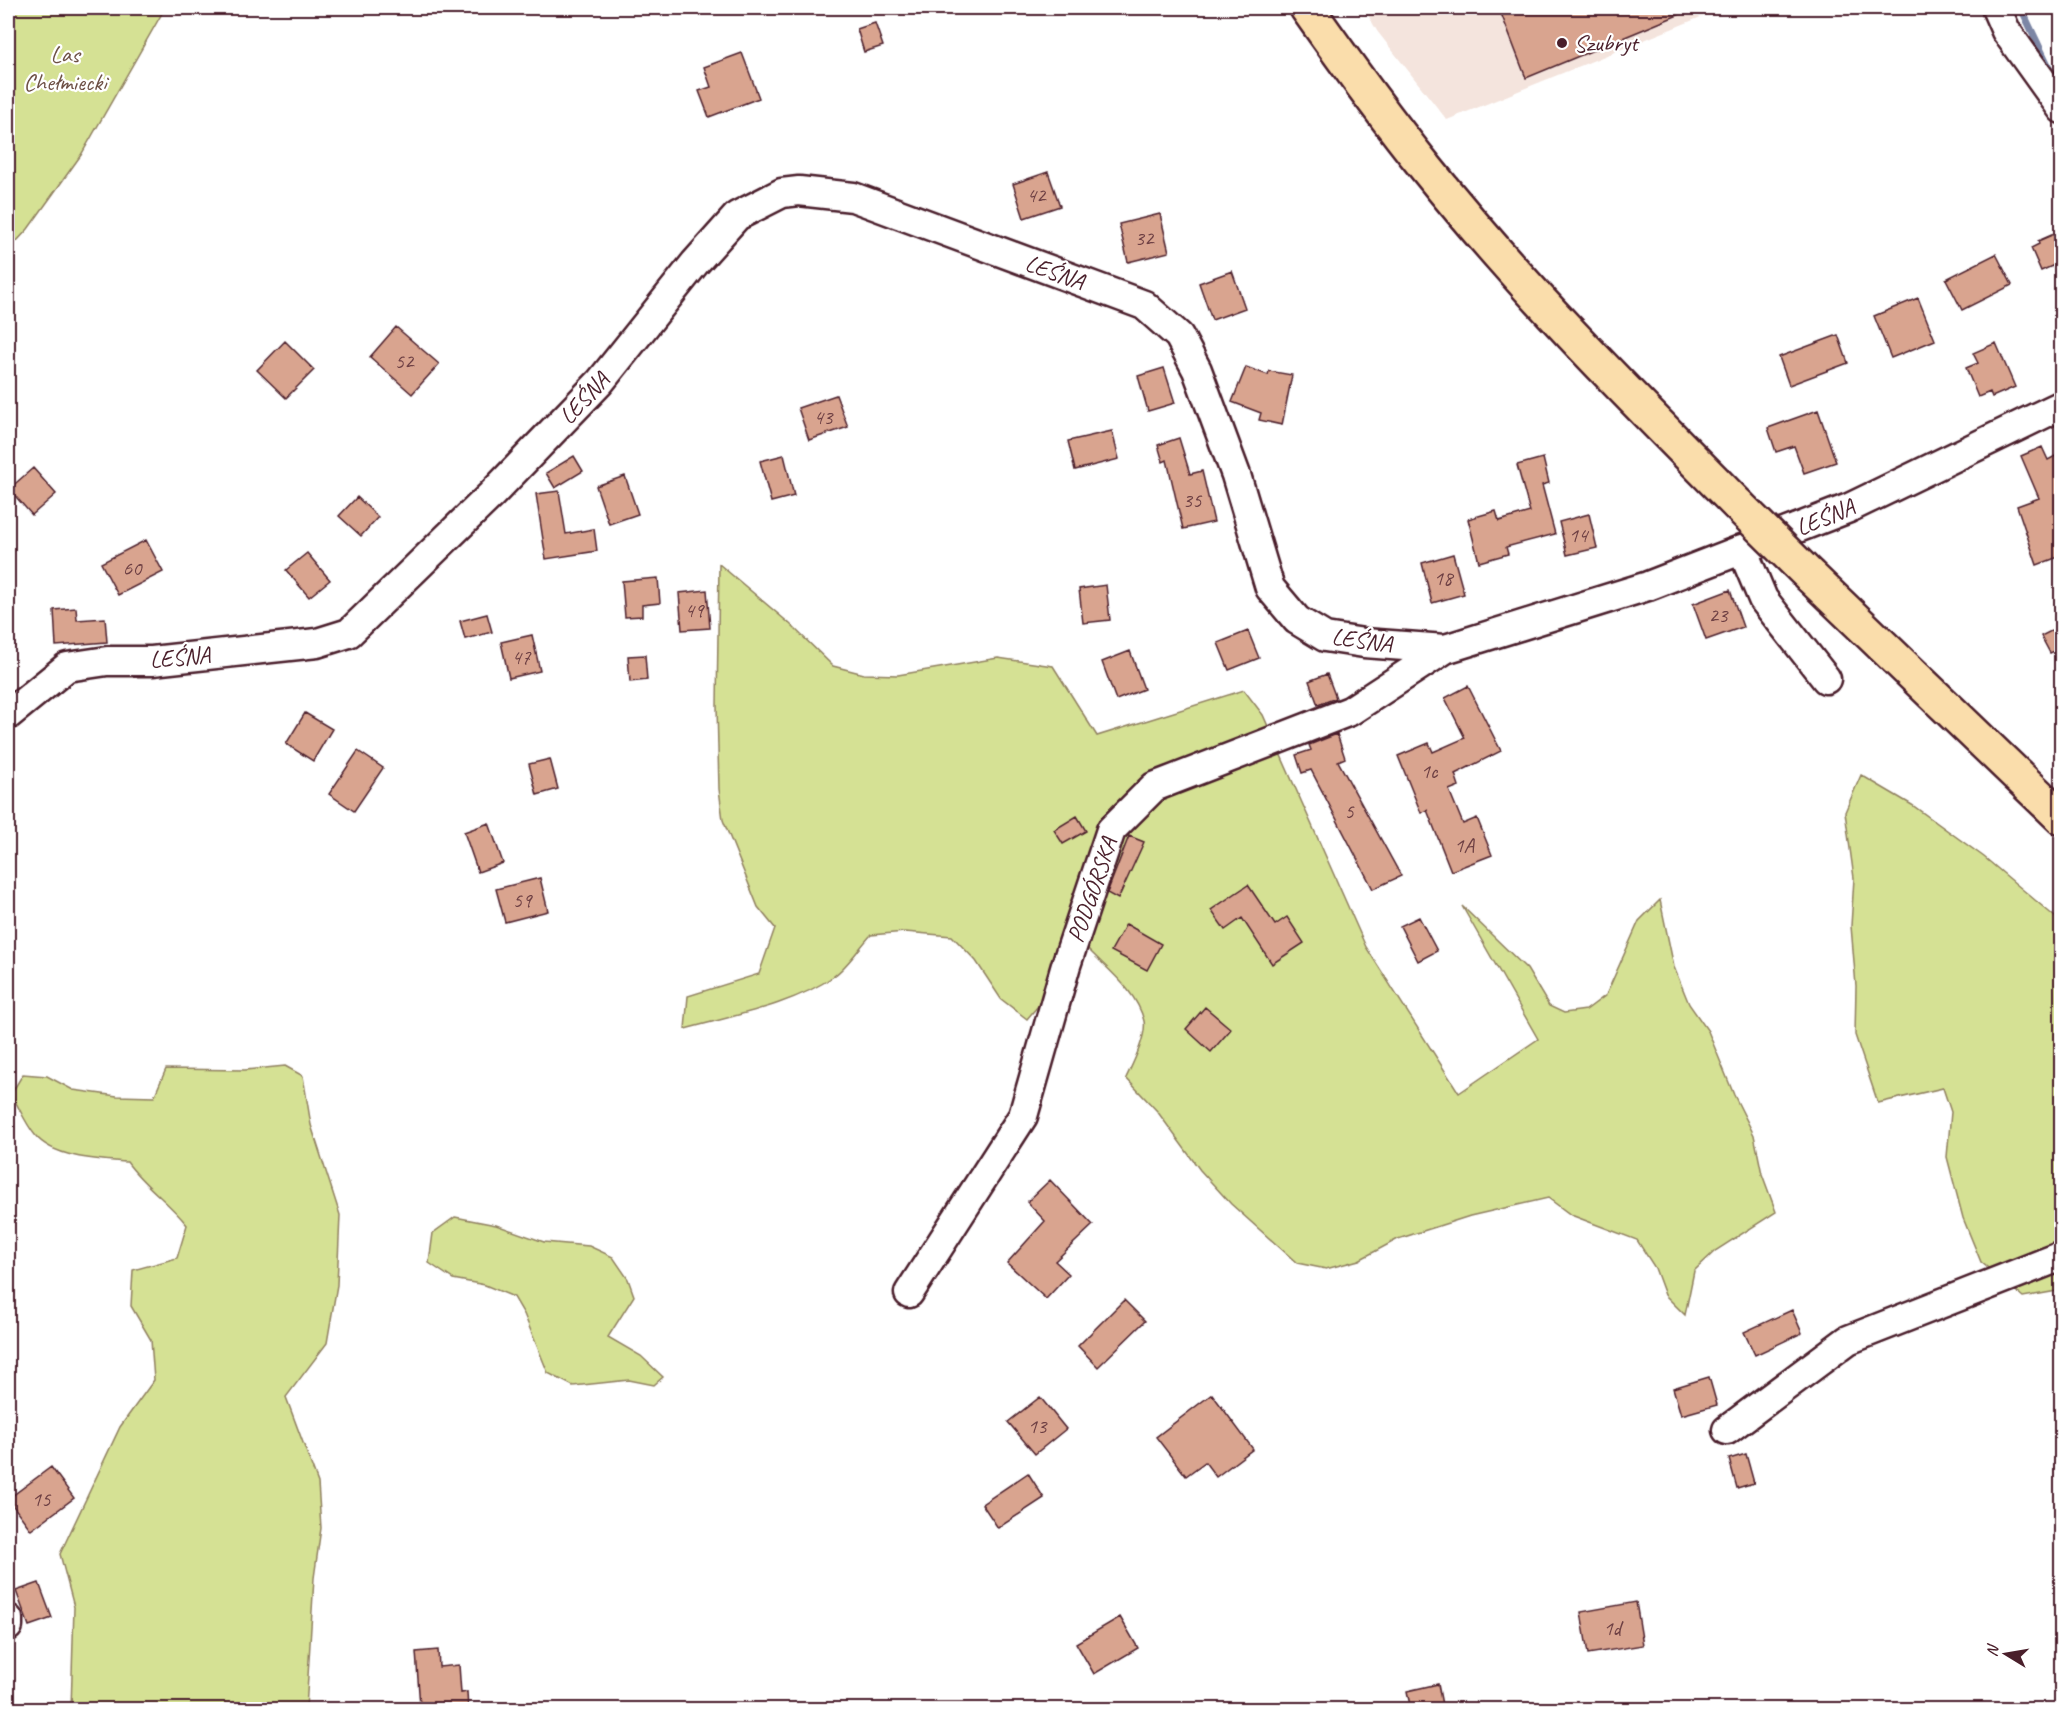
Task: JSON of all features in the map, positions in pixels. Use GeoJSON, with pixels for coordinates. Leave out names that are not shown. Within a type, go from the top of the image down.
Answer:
{"type":"FeatureCollection","features":[{"type":"Feature","properties":{"kind":"main road"},"geometry":{"type":"LineString","coordinates":[[1307,8],[1427,170],[1514,271],[1649,416],[1810,576],[2061,818]]}},
{"type":"Feature","properties":{"kind":"street"},"geometry":{"type":"LineString","coordinates":[[1996,8],[2006,31],[2061,109]]}},
{"type":"Feature","properties":{"kind":"street","name":"LEŚNA"},"geometry":{"type":"LineString","coordinates":[[8,715],[67,668],[106,661],[152,661],[317,643],[349,633],[491,495],[600,382],[695,263],[737,216],[782,193],[799,191],[854,197],[1144,305],[1179,336],[1197,370],[1236,475],[1270,588],[1297,620],[1325,637],[1364,643],[1445,649],[1648,586],[1849,508],[2061,405]]}},
{"type":"Feature","properties":{"kind":"street"},"geometry":{"type":"LineString","coordinates":[[1742,549],[1763,599],[1826,679]]}},
{"type":"Feature","properties":{"kind":"street","name":"PODGÓRSKA"},"geometry":{"type":"LineString","coordinates":[[909,1293],[1023,1116],[1066,965],[1111,830],[1154,787],[1350,711],[1445,649]]}},
{"type":"Feature","properties":{"kind":"street"},"geometry":{"type":"LineString","coordinates":[[1726,1430],[1848,1340],[2061,1256]]}},
{"type":"Feature","properties":{"kind":"street"},"geometry":{"type":"LineString","coordinates":[[8,1618],[8,1626]]}},
{"type":"Feature","properties":{"kind":"shaded area"},"geometry":{"type":"Polygon","coordinates":[[[1364,8],[1723,8],[1447,120],[1377,31],[1364,8]]]}},
{"type":"Feature","properties":{"kind":"green space","name":"Las Chełmiecki"},"geometry":{"type":"Polygon","coordinates":[[[8,8],[165,8],[81,155],[28,229],[16,242],[8,243],[8,8]]]}},
{"type":"Feature","properties":{"kind":"green space"},"geometry":{"type":"Polygon","coordinates":[[[719,564],[790,624],[833,666],[864,674],[898,675],[998,658],[1053,666],[1097,736],[1244,690],[1263,715],[1366,947],[1459,1093],[1538,1039],[1462,906],[1527,969],[1549,1006],[1564,1013],[1586,1010],[1606,995],[1639,921],[1660,900],[1674,967],[1689,1004],[1708,1031],[1734,1095],[1754,1135],[1762,1174],[1776,1212],[1715,1251],[1694,1271],[1685,1315],[1665,1295],[1655,1268],[1637,1240],[1571,1215],[1548,1198],[1470,1216],[1398,1239],[1359,1260],[1326,1269],[1297,1263],[1231,1204],[1200,1170],[1157,1111],[1126,1078],[1141,1042],[1144,1021],[1128,990],[1087,948],[1027,1019],[1001,999],[976,961],[952,936],[905,932],[871,935],[839,972],[800,995],[685,1029],[688,996],[759,974],[775,928],[758,907],[723,820],[719,789],[717,706],[719,564]]]}},
{"type":"Feature","properties":{"kind":"green space"},"geometry":{"type":"Polygon","coordinates":[[[1861,775],[1912,805],[1984,857],[2061,922],[2062,1290],[2023,1297],[1981,1262],[1963,1218],[1947,1157],[1951,1112],[1943,1088],[1878,1103],[1855,1035],[1856,986],[1851,926],[1854,878],[1845,812],[1861,775]]]}},
{"type":"Feature","properties":{"kind":"green space"},"geometry":{"type":"Polygon","coordinates":[[[285,1066],[303,1076],[311,1125],[340,1215],[337,1285],[327,1343],[286,1397],[318,1483],[321,1528],[314,1578],[306,1709],[71,1709],[74,1607],[60,1554],[120,1427],[154,1380],[151,1340],[131,1306],[133,1270],[177,1258],[187,1225],[127,1162],[78,1156],[53,1149],[43,1143],[28,1125],[11,1094],[23,1074],[47,1076],[73,1090],[117,1096],[154,1097],[166,1069],[245,1070],[285,1066]]]}},
{"type":"Feature","properties":{"kind":"green space"},"geometry":{"type":"Polygon","coordinates":[[[455,1217],[496,1225],[544,1242],[589,1246],[613,1257],[628,1279],[634,1296],[608,1337],[641,1356],[663,1377],[654,1385],[629,1380],[573,1386],[548,1373],[524,1314],[514,1297],[485,1285],[453,1279],[429,1263],[433,1233],[455,1217]]]}},
{"type":"Feature","properties":{"kind":"building","name":"Szubryt"},"geometry":{"type":"Polygon","coordinates":[[[1499,8],[1695,8],[1526,78],[1499,8]]]}},
{"type":"Feature","properties":{"kind":"building"},"geometry":{"type":"Polygon","coordinates":[[[875,23],[883,46],[864,52],[857,29],[875,23]]]}},
{"type":"Feature","properties":{"kind":"building"},"geometry":{"type":"Polygon","coordinates":[[[742,53],[759,98],[709,117],[699,91],[711,87],[704,67],[742,53]]]}},
{"type":"Feature","properties":{"kind":"building"},"geometry":{"type":"Polygon","coordinates":[[[1048,172],[1060,206],[1024,218],[1013,184],[1048,172]]]}},
{"type":"Feature","properties":{"kind":"building"},"geometry":{"type":"Polygon","coordinates":[[[1160,214],[1169,252],[1128,262],[1119,224],[1160,214]]]}},
{"type":"Feature","properties":{"kind":"building"},"geometry":{"type":"Polygon","coordinates":[[[2061,231],[2061,262],[2041,271],[2031,248],[2039,244],[2038,241],[2061,231]]]}},
{"type":"Feature","properties":{"kind":"building"},"geometry":{"type":"Polygon","coordinates":[[[1996,254],[2012,285],[1962,310],[1946,279],[1996,254]]]}},
{"type":"Feature","properties":{"kind":"building"},"geometry":{"type":"Polygon","coordinates":[[[1232,271],[1245,308],[1212,320],[1199,283],[1232,271]]]}},
{"type":"Feature","properties":{"kind":"building"},"geometry":{"type":"Polygon","coordinates":[[[1918,298],[1935,340],[1891,358],[1874,316],[1918,298]]]}},
{"type":"Feature","properties":{"kind":"building"},"geometry":{"type":"Polygon","coordinates":[[[396,327],[439,364],[412,394],[370,357],[396,327]]]}},
{"type":"Feature","properties":{"kind":"building"},"geometry":{"type":"Polygon","coordinates":[[[1838,335],[1848,363],[1789,385],[1779,357],[1838,335]]]}},
{"type":"Feature","properties":{"kind":"building"},"geometry":{"type":"Polygon","coordinates":[[[285,341],[314,370],[286,398],[257,370],[285,341]]]}},
{"type":"Feature","properties":{"kind":"building"},"geometry":{"type":"Polygon","coordinates":[[[1996,343],[2015,387],[1992,397],[1990,392],[1978,397],[1966,368],[1978,363],[1973,353],[1996,343]]]}},
{"type":"Feature","properties":{"kind":"building"},"geometry":{"type":"Polygon","coordinates":[[[1246,367],[1268,375],[1269,371],[1292,375],[1282,425],[1259,420],[1261,413],[1232,402],[1246,367]]]}},
{"type":"Feature","properties":{"kind":"building"},"geometry":{"type":"Polygon","coordinates":[[[1164,368],[1175,403],[1148,411],[1138,376],[1164,368]]]}},
{"type":"Feature","properties":{"kind":"building"},"geometry":{"type":"Polygon","coordinates":[[[836,395],[848,427],[809,440],[798,408],[836,395]]]}},
{"type":"Feature","properties":{"kind":"building"},"geometry":{"type":"Polygon","coordinates":[[[1818,410],[1836,462],[1804,473],[1794,446],[1776,452],[1768,428],[1818,410]]]}},
{"type":"Feature","properties":{"kind":"building"},"geometry":{"type":"Polygon","coordinates":[[[1112,431],[1119,459],[1075,470],[1068,441],[1112,431]]]}},
{"type":"Feature","properties":{"kind":"building"},"geometry":{"type":"Polygon","coordinates":[[[1179,438],[1190,474],[1202,471],[1214,522],[1183,529],[1167,460],[1163,462],[1158,445],[1179,438]]]}},
{"type":"Feature","properties":{"kind":"building"},"geometry":{"type":"Polygon","coordinates":[[[2042,447],[2048,460],[2061,453],[2061,556],[2037,565],[2017,506],[2039,498],[2021,456],[2042,447]]]}},
{"type":"Feature","properties":{"kind":"building"},"geometry":{"type":"Polygon","coordinates":[[[784,455],[794,496],[771,502],[760,461],[784,455]]]}},
{"type":"Feature","properties":{"kind":"building"},"geometry":{"type":"Polygon","coordinates":[[[574,456],[583,471],[555,488],[546,473],[574,456]]]}},
{"type":"Feature","properties":{"kind":"building"},"geometry":{"type":"Polygon","coordinates":[[[1543,458],[1549,483],[1542,485],[1555,534],[1506,547],[1508,554],[1479,562],[1468,519],[1496,511],[1499,521],[1530,512],[1517,465],[1543,458]]]}},
{"type":"Feature","properties":{"kind":"building"},"geometry":{"type":"Polygon","coordinates":[[[33,468],[56,494],[32,515],[9,489],[33,468]]]}},
{"type":"Feature","properties":{"kind":"building"},"geometry":{"type":"Polygon","coordinates":[[[625,476],[638,514],[609,524],[596,486],[625,476]]]}},
{"type":"Feature","properties":{"kind":"building"},"geometry":{"type":"Polygon","coordinates":[[[559,491],[566,534],[594,529],[597,551],[546,559],[536,494],[559,491]]]}},
{"type":"Feature","properties":{"kind":"building"},"geometry":{"type":"Polygon","coordinates":[[[357,497],[378,517],[361,536],[339,516],[357,497]]]}},
{"type":"Feature","properties":{"kind":"building"},"geometry":{"type":"Polygon","coordinates":[[[1589,514],[1597,548],[1567,555],[1559,522],[1589,514]]]}},
{"type":"Feature","properties":{"kind":"building"},"geometry":{"type":"Polygon","coordinates":[[[146,540],[163,572],[118,595],[101,563],[146,540]]]}},
{"type":"Feature","properties":{"kind":"building"},"geometry":{"type":"Polygon","coordinates":[[[307,553],[330,580],[309,597],[286,570],[307,553]]]}},
{"type":"Feature","properties":{"kind":"building"},"geometry":{"type":"Polygon","coordinates":[[[1453,554],[1464,594],[1432,603],[1422,563],[1453,554]]]}},
{"type":"Feature","properties":{"kind":"building"},"geometry":{"type":"Polygon","coordinates":[[[658,578],[660,603],[642,605],[642,616],[625,617],[622,581],[658,578]]]}},
{"type":"Feature","properties":{"kind":"building"},"geometry":{"type":"Polygon","coordinates":[[[1106,585],[1110,620],[1083,623],[1079,589],[1106,585]]]}},
{"type":"Feature","properties":{"kind":"building"},"geometry":{"type":"Polygon","coordinates":[[[707,590],[710,628],[682,630],[679,593],[707,590]]]}},
{"type":"Feature","properties":{"kind":"building"},"geometry":{"type":"Polygon","coordinates":[[[1730,590],[1743,627],[1706,640],[1693,604],[1730,590]]]}},
{"type":"Feature","properties":{"kind":"building"},"geometry":{"type":"Polygon","coordinates":[[[76,608],[77,620],[105,618],[107,642],[56,646],[54,610],[76,608]]]}},
{"type":"Feature","properties":{"kind":"building"},"geometry":{"type":"Polygon","coordinates":[[[487,614],[492,632],[465,639],[460,621],[487,614]]]}},
{"type":"Feature","properties":{"kind":"building"},"geometry":{"type":"Polygon","coordinates":[[[2061,626],[2061,648],[2050,653],[2041,636],[2061,626]]]}},
{"type":"Feature","properties":{"kind":"building"},"geometry":{"type":"Polygon","coordinates":[[[1248,631],[1259,658],[1229,670],[1218,643],[1248,631]]]}},
{"type":"Feature","properties":{"kind":"building"},"geometry":{"type":"Polygon","coordinates":[[[532,635],[540,671],[509,678],[501,642],[532,635]]]}},
{"type":"Feature","properties":{"kind":"building"},"geometry":{"type":"Polygon","coordinates":[[[1130,651],[1144,689],[1116,700],[1102,662],[1130,651]]]}},
{"type":"Feature","properties":{"kind":"building"},"geometry":{"type":"Polygon","coordinates":[[[645,655],[647,680],[630,682],[628,656],[645,655]]]}},
{"type":"Feature","properties":{"kind":"building"},"geometry":{"type":"Polygon","coordinates":[[[1327,674],[1336,698],[1318,705],[1309,681],[1327,674]]]}},
{"type":"Feature","properties":{"kind":"building"},"geometry":{"type":"Polygon","coordinates":[[[1468,686],[1501,751],[1455,774],[1459,786],[1449,790],[1463,824],[1477,818],[1492,855],[1451,871],[1427,810],[1421,813],[1398,756],[1429,743],[1433,752],[1465,738],[1445,698],[1468,686]]]}},
{"type":"Feature","properties":{"kind":"building"},"geometry":{"type":"Polygon","coordinates":[[[305,713],[332,729],[313,761],[286,744],[305,713]]]}},
{"type":"Feature","properties":{"kind":"building"},"geometry":{"type":"Polygon","coordinates":[[[1337,734],[1345,758],[1338,761],[1401,876],[1373,889],[1311,770],[1302,773],[1296,755],[1311,750],[1309,745],[1337,734]]]}},
{"type":"Feature","properties":{"kind":"building"},"geometry":{"type":"Polygon","coordinates":[[[358,751],[383,768],[354,811],[329,794],[358,751]]]}},
{"type":"Feature","properties":{"kind":"building"},"geometry":{"type":"Polygon","coordinates":[[[550,759],[558,789],[537,795],[529,764],[550,759]]]}},
{"type":"Feature","properties":{"kind":"building"},"geometry":{"type":"Polygon","coordinates":[[[1077,816],[1086,831],[1063,844],[1054,830],[1077,816]]]}},
{"type":"Feature","properties":{"kind":"building"},"geometry":{"type":"Polygon","coordinates":[[[489,823],[503,863],[478,872],[464,832],[489,823]]]}},
{"type":"Feature","properties":{"kind":"building"},"geometry":{"type":"Polygon","coordinates":[[[1129,836],[1144,842],[1118,899],[1107,893],[1129,836]]]}},
{"type":"Feature","properties":{"kind":"building"},"geometry":{"type":"Polygon","coordinates":[[[540,878],[548,911],[505,922],[496,889],[540,878]]]}},
{"type":"Feature","properties":{"kind":"building"},"geometry":{"type":"Polygon","coordinates":[[[1248,885],[1275,925],[1287,917],[1304,943],[1272,964],[1242,918],[1225,930],[1211,910],[1248,885]]]}},
{"type":"Feature","properties":{"kind":"building"},"geometry":{"type":"Polygon","coordinates":[[[1419,917],[1437,951],[1418,961],[1400,926],[1419,917]]]}},
{"type":"Feature","properties":{"kind":"building"},"geometry":{"type":"Polygon","coordinates":[[[1126,924],[1161,944],[1147,970],[1111,951],[1126,924]]]}},
{"type":"Feature","properties":{"kind":"building"},"geometry":{"type":"Polygon","coordinates":[[[1205,1007],[1231,1029],[1211,1052],[1186,1029],[1205,1007]]]}},
{"type":"Feature","properties":{"kind":"building"},"geometry":{"type":"Polygon","coordinates":[[[1050,1180],[1093,1225],[1055,1261],[1069,1274],[1046,1299],[1007,1263],[1045,1221],[1027,1202],[1050,1180]]]}},
{"type":"Feature","properties":{"kind":"building"},"geometry":{"type":"Polygon","coordinates":[[[1124,1300],[1145,1321],[1098,1367],[1078,1346],[1124,1300]]]}},
{"type":"Feature","properties":{"kind":"building"},"geometry":{"type":"Polygon","coordinates":[[[1792,1310],[1802,1333],[1755,1355],[1744,1332],[1792,1310]]]}},
{"type":"Feature","properties":{"kind":"building"},"geometry":{"type":"Polygon","coordinates":[[[1709,1377],[1717,1405],[1681,1415],[1673,1388],[1709,1377]]]}},
{"type":"Feature","properties":{"kind":"building"},"geometry":{"type":"Polygon","coordinates":[[[1212,1394],[1253,1449],[1216,1477],[1205,1462],[1186,1476],[1156,1437],[1212,1394]]]}},
{"type":"Feature","properties":{"kind":"building"},"geometry":{"type":"Polygon","coordinates":[[[1040,1397],[1066,1429],[1035,1454],[1008,1422],[1040,1397]]]}},
{"type":"Feature","properties":{"kind":"building"},"geometry":{"type":"Polygon","coordinates":[[[1746,1454],[1754,1483],[1737,1488],[1729,1459],[1746,1454]]]}},
{"type":"Feature","properties":{"kind":"building"},"geometry":{"type":"Polygon","coordinates":[[[51,1467],[74,1498],[31,1530],[8,1499],[51,1467]]]}},
{"type":"Feature","properties":{"kind":"building"},"geometry":{"type":"Polygon","coordinates":[[[1028,1473],[1044,1498],[998,1528],[982,1504],[1028,1473]]]}},
{"type":"Feature","properties":{"kind":"building"},"geometry":{"type":"Polygon","coordinates":[[[39,1583],[52,1618],[29,1626],[16,1591],[39,1583]]]}},
{"type":"Feature","properties":{"kind":"building"},"geometry":{"type":"Polygon","coordinates":[[[1636,1602],[1643,1645],[1588,1654],[1581,1612],[1636,1602]]]}},
{"type":"Feature","properties":{"kind":"building"},"geometry":{"type":"Polygon","coordinates":[[[1120,1617],[1138,1648],[1094,1674],[1076,1643],[1120,1617]]]}},
{"type":"Feature","properties":{"kind":"building"},"geometry":{"type":"Polygon","coordinates":[[[438,1650],[439,1667],[459,1665],[461,1693],[467,1692],[468,1710],[430,1710],[430,1706],[420,1706],[416,1652],[438,1650]]]}},
{"type":"Feature","properties":{"kind":"building"},"geometry":{"type":"Polygon","coordinates":[[[1438,1684],[1443,1710],[1411,1710],[1407,1691],[1438,1684]]]}},
{"type":"Feature","properties":{"kind":"waterway"},"geometry":{"type":"LineString","coordinates":[[2021,8],[2050,69],[2062,82]]}},
{"type":"Feature","properties":{"kind":"place","name":"Szubryt"},"geometry":{"type":"Point","coordinates":[1562,43]}}]}
